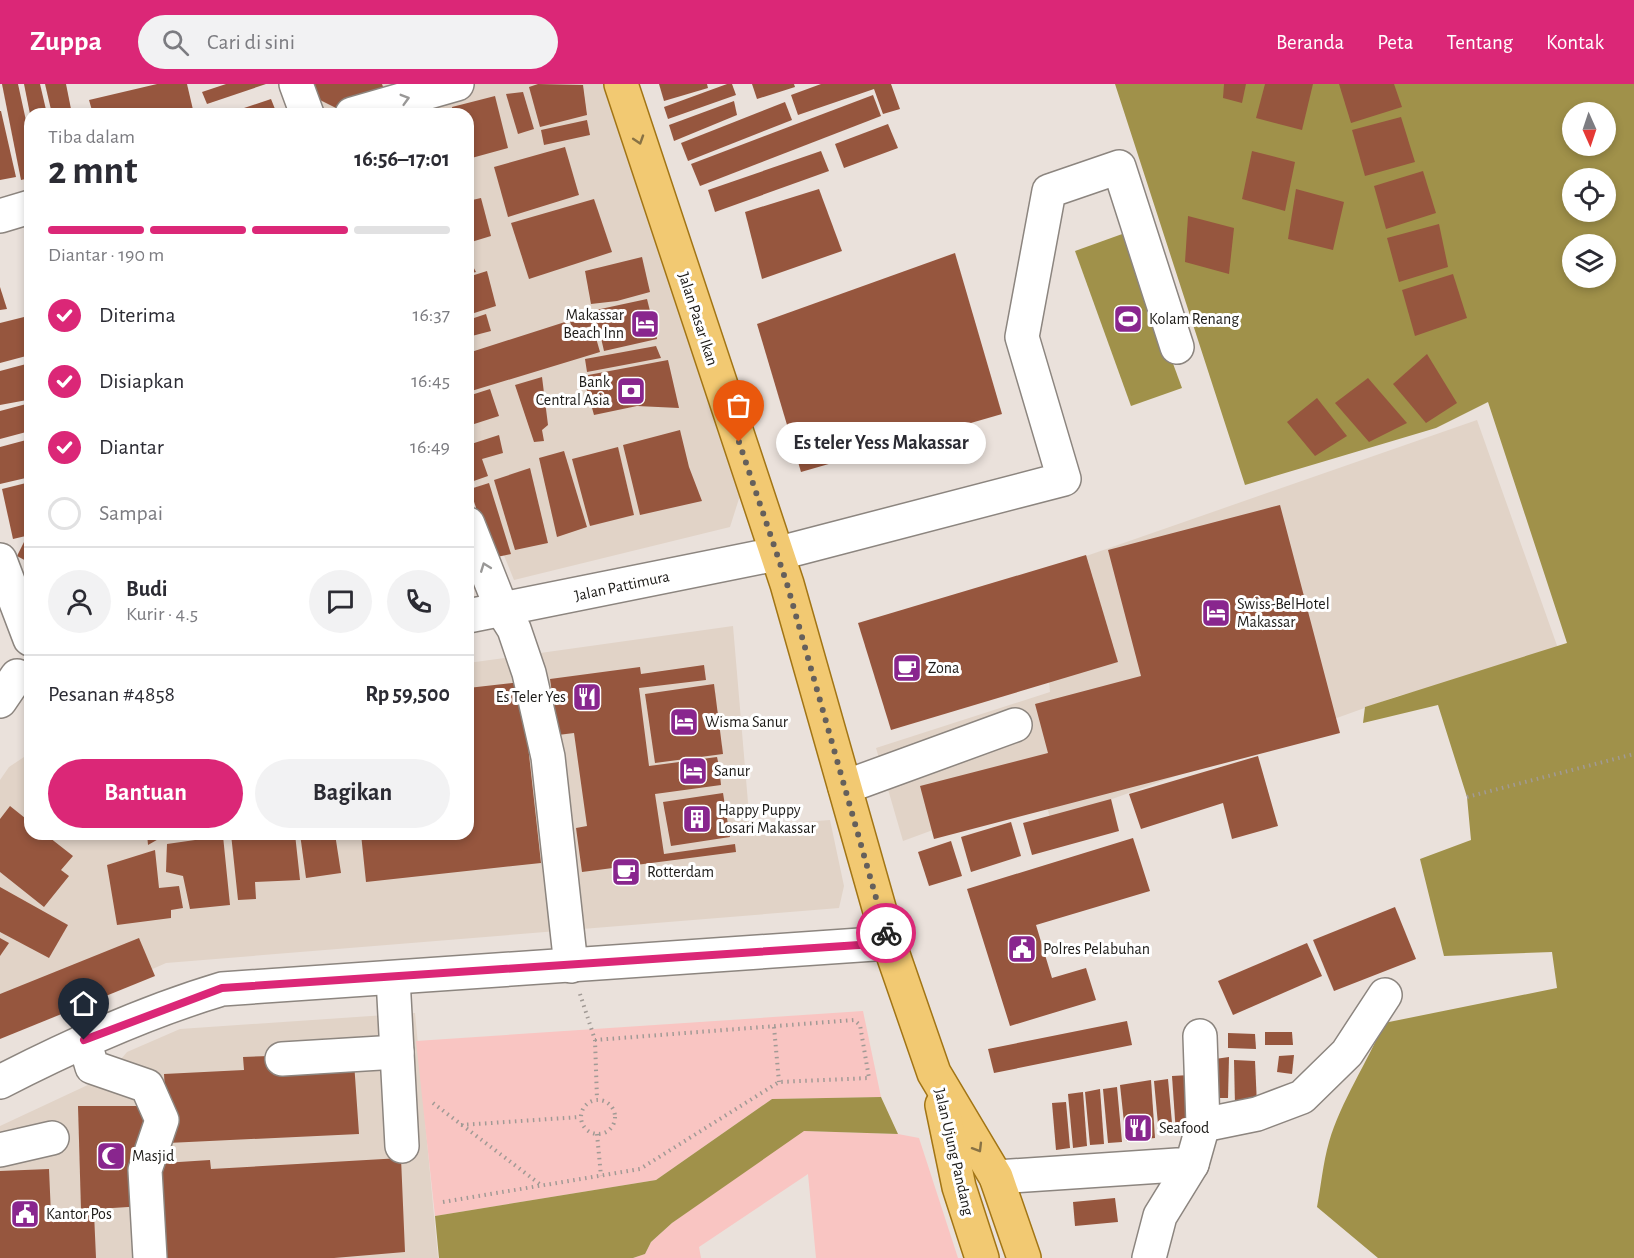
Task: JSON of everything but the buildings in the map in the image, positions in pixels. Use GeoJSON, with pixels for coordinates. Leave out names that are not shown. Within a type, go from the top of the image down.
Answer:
{"type":"FeatureCollection","features":[{"type":"Feature","properties":{"kind":"main road","name":"Jalan Pasar Ikan"},"geometry":{"type":"LineString","coordinates":[[621,84],[776,554]]}},
{"type":"Feature","properties":{"kind":"main road","name":"Jalan Ujung Pandang"},"geometry":{"type":"LineString","coordinates":[[776,554],[787,584],[889,943],[937,1080],[959,1186],[982,1258]]}},
{"type":"Feature","properties":{"kind":"main road","name":"Jalan Ujung Pandang"},"geometry":{"type":"LineString","coordinates":[[937,1080],[996,1177],[1024,1258]]}},
{"type":"Feature","properties":{"kind":"street"},"geometry":{"type":"LineString","coordinates":[[296,84],[305,108]]}},
{"type":"Feature","properties":{"kind":"street"},"geometry":{"type":"LineString","coordinates":[[373,108],[458,84]]}},
{"type":"Feature","properties":{"kind":"street","name":"Jalan Pattimura"},"geometry":{"type":"LineString","coordinates":[[474,615],[776,554],[1064,479],[1022,337],[1049,191],[1119,167],[1178,347]]}},
{"type":"Feature","properties":{"kind":"street"},"geometry":{"type":"LineString","coordinates":[[0,216],[24,209]]}},
{"type":"Feature","properties":{"kind":"street"},"geometry":{"type":"LineString","coordinates":[[474,539],[502,610],[514,629],[529,673],[548,757],[571,966]]}},
{"type":"Feature","properties":{"kind":"street"},"geometry":{"type":"LineString","coordinates":[[0,560],[24,623]]}},
{"type":"Feature","properties":{"kind":"street"},"geometry":{"type":"LineString","coordinates":[[845,787],[1015,725]]}},
{"type":"Feature","properties":{"kind":"street"},"geometry":{"type":"LineString","coordinates":[[0,1083],[84,1040],[222,988],[889,943]]}},
{"type":"Feature","properties":{"kind":"street"},"geometry":{"type":"LineString","coordinates":[[393,978],[402,1146]]}},
{"type":"Feature","properties":{"kind":"street"},"geometry":{"type":"LineString","coordinates":[[1203,1125],[1257,1114],[1302,1097],[1347,1053],[1384,996]]}},
{"type":"Feature","properties":{"kind":"street"},"geometry":{"type":"LineString","coordinates":[[1149,1258],[1160,1216],[1192,1164],[1203,1125],[1200,1036]]}},
{"type":"Feature","properties":{"kind":"street"},"geometry":{"type":"LineString","coordinates":[[84,1040],[92,1067],[147,1086],[162,1120],[145,1170],[150,1258]]}},
{"type":"Feature","properties":{"kind":"street"},"geometry":{"type":"LineString","coordinates":[[282,1059],[397,1052]]}},
{"type":"Feature","properties":{"kind":"street"},"geometry":{"type":"LineString","coordinates":[[0,1150],[52,1138]]}},
{"type":"Feature","properties":{"kind":"street"},"geometry":{"type":"LineString","coordinates":[[996,1177],[1192,1164]]}},
{"type":"Feature","properties":{"kind":"path"},"geometry":{"type":"LineString","coordinates":[[1467,797],[1634,754]]}},
{"type":"Feature","properties":{"kind":"path"},"geometry":{"type":"LineString","coordinates":[[571,966],[595,1040],[597,1099]]}},
{"type":"Feature","properties":{"kind":"path"},"geometry":{"type":"LineString","coordinates":[[443,1202],[640,1169],[779,1082],[869,1078],[858,1021],[595,1040]]}},
{"type":"Feature","properties":{"kind":"path"},"geometry":{"type":"LineString","coordinates":[[774,1026],[779,1082]]}},
{"type":"Feature","properties":{"kind":"path"},"geometry":{"type":"LineString","coordinates":[[597,1099],[606,1101],[613,1108],[615,1117],[613,1125],[606,1132],[597,1134],[589,1132],[580,1117],[589,1101],[597,1099]]}},
{"type":"Feature","properties":{"kind":"path"},"geometry":{"type":"LineString","coordinates":[[433,1103],[541,1185]]}},
{"type":"Feature","properties":{"kind":"path"},"geometry":{"type":"LineString","coordinates":[[461,1125],[580,1117]]}},
{"type":"Feature","properties":{"kind":"path"},"geometry":{"type":"LineString","coordinates":[[597,1134],[601,1176]]}},
{"type":"Feature","properties":{"kind":"shaded area"},"geometry":{"type":"Polygon","coordinates":[[[310,84],[612,84],[743,486],[730,527],[514,580],[474,482],[474,108],[320,108],[310,84]]]}},
{"type":"Feature","properties":{"kind":"shaded area"},"geometry":{"type":"Polygon","coordinates":[[[1115,84],[1634,84],[1634,1258],[1378,1258],[1317,1207],[1325,1158],[1334,1127],[1384,1023],[1557,988],[1552,952],[1444,956],[1420,859],[1471,840],[1467,797],[1438,705],[1363,723],[1365,707],[1567,643],[1488,402],[1436,428],[1245,485],[1115,84]]]}},
{"type":"Feature","properties":{"kind":"shaded area","name":"Kolam Renang"},"geometry":{"type":"Polygon","coordinates":[[[1125,233],[1182,388],[1131,406],[1075,251],[1125,233]]]}},
{"type":"Feature","properties":{"kind":"shaded area"},"geometry":{"type":"Polygon","coordinates":[[[1477,420],[1560,654],[1398,696],[1051,821],[1042,790],[903,841],[876,748],[1050,692],[1048,669],[1069,562],[1477,420]]]}},
{"type":"Feature","properties":{"kind":"shaded area"},"geometry":{"type":"Polygon","coordinates":[[[733,626],[750,826],[830,820],[844,886],[839,908],[166,963],[0,1037],[0,780],[9,767],[24,757],[24,840],[474,840],[474,662],[733,626]]]}},
{"type":"Feature","properties":{"kind":"shaded area"},"geometry":{"type":"Polygon","coordinates":[[[863,1011],[881,1097],[772,1099],[656,1180],[435,1216],[416,1041],[863,1011]]]}},
{"type":"Feature","properties":{"kind":"shaded area"},"geometry":{"type":"Polygon","coordinates":[[[415,1013],[438,1258],[0,1258],[0,1126],[107,1076],[127,1052],[180,1029],[415,1013]]]}},
{"type":"Feature","properties":{"kind":"shaded area"},"geometry":{"type":"Polygon","coordinates":[[[881,1097],[898,1134],[804,1131],[672,1223],[651,1242],[645,1254],[633,1258],[439,1258],[435,1216],[656,1180],[772,1099],[881,1097]]]}},
{"type":"Feature","properties":{"kind":"shaded area"},"geometry":{"type":"Polygon","coordinates":[[[804,1126],[804,1131],[898,1134],[919,1138],[958,1258],[816,1258],[808,1174],[699,1247],[701,1258],[633,1258],[645,1254],[651,1242],[672,1223],[804,1126]]]}},
{"type":"Feature","properties":{"kind":"way so far"},"geometry":{"type":"LineString","coordinates":[[739,442],[787,584],[886,933]]}},
{"type":"Feature","properties":{"kind":"place","name":"Kolam Renang"},"geometry":{"type":"Point","coordinates":[1128,319]}},
{"type":"Feature","properties":{"kind":"place","name":"Makassar Beach Inn"},"geometry":{"type":"Point","coordinates":[645,324]}},
{"type":"Feature","properties":{"kind":"place","name":"Bank Central Asia"},"geometry":{"type":"Point","coordinates":[631,391]}},
{"type":"Feature","properties":{"kind":"place","name":"Es teler Yess Makassar"},"geometry":{"type":"Point","coordinates":[739,442]}},
{"type":"Feature","properties":{"kind":"place","name":"Swiss-BelHotel Makassar"},"geometry":{"type":"Point","coordinates":[1216,613]}},
{"type":"Feature","properties":{"kind":"place","name":"Zona"},"geometry":{"type":"Point","coordinates":[907,668]}},
{"type":"Feature","properties":{"kind":"place","name":"Es Teler Yes"},"geometry":{"type":"Point","coordinates":[587,697]}},
{"type":"Feature","properties":{"kind":"place","name":"Wisma Sanur"},"geometry":{"type":"Point","coordinates":[684,722]}},
{"type":"Feature","properties":{"kind":"place","name":"Sanur"},"geometry":{"type":"Point","coordinates":[693,771]}},
{"type":"Feature","properties":{"kind":"place","name":"Happy Puppy Losari Makassar"},"geometry":{"type":"Point","coordinates":[697,819]}},
{"type":"Feature","properties":{"kind":"place","name":"Rotterdam"},"geometry":{"type":"Point","coordinates":[626,872]}},
{"type":"Feature","properties":{"kind":"place","name":"Polres Pelabuhan"},"geometry":{"type":"Point","coordinates":[1022,949]}},
{"type":"Feature","properties":{"kind":"place","name":"Seafood"},"geometry":{"type":"Point","coordinates":[1138,1128]}},
{"type":"Feature","properties":{"kind":"place","name":"Masjid"},"geometry":{"type":"Point","coordinates":[111,1156]}},
{"type":"Feature","properties":{"kind":"place","name":"Kantor Pos"},"geometry":{"type":"Point","coordinates":[25,1214]}},
{"type":"Feature","properties":{"kind":"route"},"geometry":{"type":"LineString","coordinates":[[84,1040],[222,988],[889,943],[886,933]]}}]}
